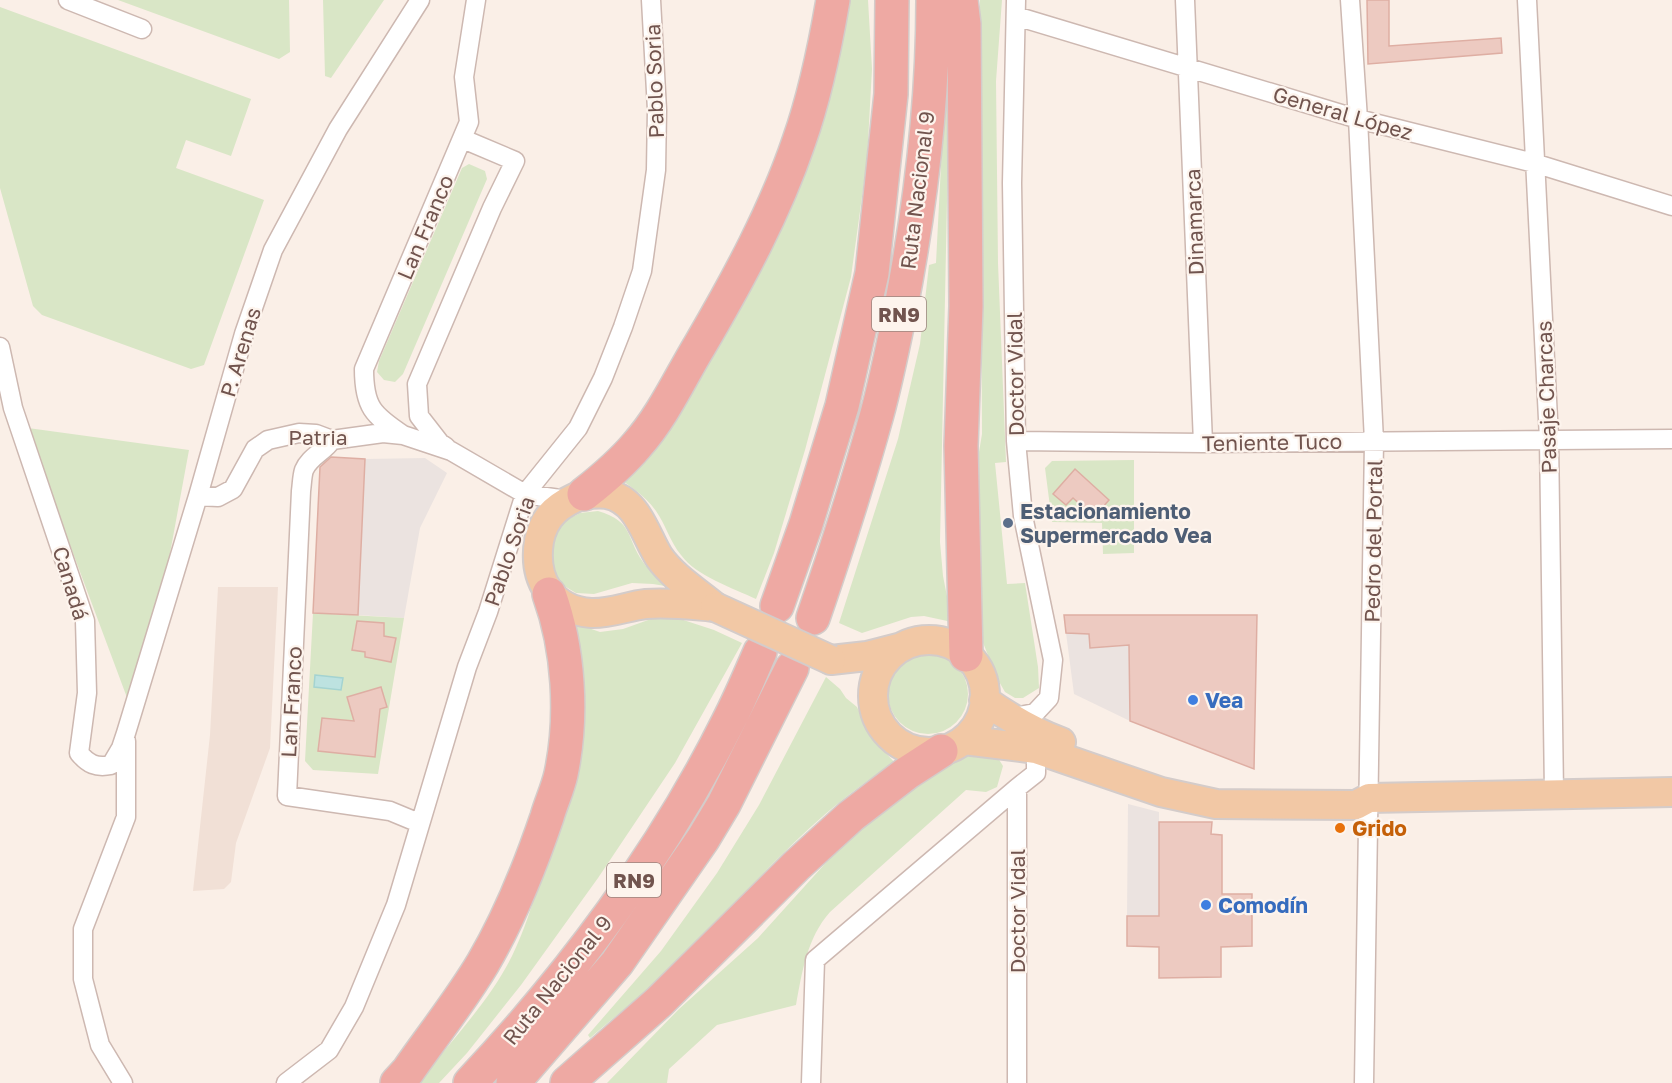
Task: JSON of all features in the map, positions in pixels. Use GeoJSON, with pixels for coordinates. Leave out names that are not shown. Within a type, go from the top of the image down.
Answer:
{"type":"FeatureCollection","features":[{"type":"Feature","properties":{"kind":"highway"},"geometry":{"type":"LineString","coordinates":[[576,497],[619,465],[653,424],[719,312],[750,253],[799,141],[827,36],[833,0]]}},
{"type":"Feature","properties":{"kind":"highway","name":"Ruta Nacional 9"},"geometry":{"type":"LineString","coordinates":[[777,606],[806,524],[842,405],[872,273],[891,94],[892,0]]}},
{"type":"Feature","properties":{"kind":"highway","name":"Ruta Nacional 9"},"geometry":{"type":"LineString","coordinates":[[813,618],[842,533],[878,412],[907,274],[917,216],[927,112],[933,43],[933,0]]}},
{"type":"Feature","properties":{"kind":"highway"},"geometry":{"type":"LineString","coordinates":[[961,0],[964,24],[966,306],[961,446],[966,655]]}},
{"type":"Feature","properties":{"kind":"highway"},"geometry":{"type":"LineString","coordinates":[[397,1083],[408,1071],[482,964],[513,907],[561,774],[567,723],[566,672],[555,613],[549,594]]}},
{"type":"Feature","properties":{"kind":"highway","name":"Ruta Nacional 9"},"geometry":{"type":"LineString","coordinates":[[470,1083],[542,1002],[612,914],[729,722],[760,652]]}},
{"type":"Feature","properties":{"kind":"highway","name":"Ruta Nacional 9"},"geometry":{"type":"LineString","coordinates":[[513,1083],[617,963],[703,838],[724,804],[792,668]]}},
{"type":"Feature","properties":{"kind":"highway"},"geometry":{"type":"LineString","coordinates":[[567,1083],[659,1002],[796,866],[851,816],[907,773],[953,745]]}},
{"type":"Feature","properties":{"kind":"main road"},"geometry":{"type":"LineString","coordinates":[[715,607],[672,603],[646,604],[592,613],[566,607],[549,594],[543,582],[539,563],[539,542],[550,513],[576,497],[606,494],[620,498],[633,510],[660,557],[672,571],[715,607],[831,660],[873,703]]}},
{"type":"Feature","properties":{"kind":"main road"},"geometry":{"type":"LineString","coordinates":[[831,660],[867,656],[919,641],[936,641],[952,646],[966,655],[977,668],[983,683],[984,700],[981,715],[974,728],[953,745]]}},
{"type":"Feature","properties":{"kind":"main road"},"geometry":{"type":"LineString","coordinates":[[903,646],[890,656],[879,670],[874,686],[873,703],[885,732],[910,749],[926,752],[953,745],[1036,749],[1161,792],[1216,804],[1356,805],[1369,798],[1672,792]]}},
{"type":"Feature","properties":{"kind":"main road"},"geometry":{"type":"LineString","coordinates":[[984,700],[1010,718],[1047,737],[1175,781],[1209,788],[1355,791],[1369,798]]}},
{"type":"Feature","properties":{"kind":"street"},"geometry":{"type":"LineString","coordinates":[[69,0],[142,29]]}},
{"type":"Feature","properties":{"kind":"street","name":"P. Arenas"},"geometry":{"type":"LineString","coordinates":[[126,733],[198,496],[244,334],[273,250],[338,129],[420,0]]}},
{"type":"Feature","properties":{"kind":"street","name":"Lan Franco"},"geometry":{"type":"LineString","coordinates":[[403,435],[383,422],[375,412],[364,392],[364,369],[469,122],[464,77],[476,0]]}},
{"type":"Feature","properties":{"kind":"street","name":"Pablo Soria"},"geometry":{"type":"LineString","coordinates":[[286,1083],[329,1050],[354,1007],[396,904],[467,666],[488,612],[525,494],[578,428],[603,378],[642,272],[656,170],[657,110],[651,0]]}},
{"type":"Feature","properties":{"kind":"street","name":"Dinamarca"},"geometry":{"type":"LineString","coordinates":[[1185,0],[1203,443]]}},
{"type":"Feature","properties":{"kind":"street","name":"Pedro del Portal"},"geometry":{"type":"LineString","coordinates":[[1350,0],[1359,119],[1374,441],[1364,1083]]}},
{"type":"Feature","properties":{"kind":"street","name":"Pasaje Charcas"},"geometry":{"type":"LineString","coordinates":[[1527,0],[1549,439],[1554,794]]}},
{"type":"Feature","properties":{"kind":"street","name":"General López"},"geometry":{"type":"LineString","coordinates":[[1016,8],[1187,68],[1359,119],[1534,163],[1672,206]]}},
{"type":"Feature","properties":{"kind":"street","name":"Doctor Vidal"},"geometry":{"type":"LineString","coordinates":[[1010,718],[1035,713],[1049,698],[1053,660],[1023,516],[1016,441],[1012,183],[1016,8]]}},
{"type":"Feature","properties":{"kind":"street"},"geometry":{"type":"LineString","coordinates":[[451,451],[440,443],[419,416],[417,384],[492,208],[515,161],[463,139]]}},
{"type":"Feature","properties":{"kind":"street","name":"Canadá"},"geometry":{"type":"LineString","coordinates":[[0,347],[13,408],[85,621],[87,693],[79,753],[92,765],[102,767],[111,765],[121,748],[126,733]]}},
{"type":"Feature","properties":{"kind":"street","name":"Patria"},"geometry":{"type":"LineString","coordinates":[[198,496],[218,497],[233,489],[255,449],[268,440],[299,433],[316,434],[332,440],[383,434],[403,435],[451,451],[525,494]]}},
{"type":"Feature","properties":{"kind":"street","name":"Teniente Tuco"},"geometry":{"type":"LineString","coordinates":[[1016,441],[1203,443],[1672,439]]}},
{"type":"Feature","properties":{"kind":"street","name":"Lan Franco"},"geometry":{"type":"LineString","coordinates":[[332,440],[326,450],[312,459],[304,469],[301,490],[287,796],[390,811],[419,823]]}},
{"type":"Feature","properties":{"kind":"street"},"geometry":{"type":"LineString","coordinates":[[539,563],[526,519],[525,494],[576,497]]}},
{"type":"Feature","properties":{"kind":"street"},"geometry":{"type":"LineString","coordinates":[[123,1083],[100,1046],[83,979],[83,929],[126,817],[126,733]]}},
{"type":"Feature","properties":{"kind":"street"},"geometry":{"type":"LineString","coordinates":[[811,1083],[815,960],[1036,773],[1036,749]]}},
{"type":"Feature","properties":{"kind":"street","name":"Doctor Vidal"},"geometry":{"type":"LineString","coordinates":[[1017,788],[1017,1083]]}},
{"type":"Feature","properties":{"kind":"shaded area"},"geometry":{"type":"Polygon","coordinates":[[[425,458],[447,473],[420,528],[404,618],[358,615],[365,459],[425,458]]]}},
{"type":"Feature","properties":{"kind":"shaded area"},"geometry":{"type":"Polygon","coordinates":[[[218,587],[278,587],[270,748],[236,843],[231,882],[224,889],[193,891],[210,735],[218,587]]]}},
{"type":"Feature","properties":{"kind":"shaded area"},"geometry":{"type":"Polygon","coordinates":[[[1066,633],[1089,634],[1090,648],[1129,645],[1130,721],[1074,694],[1066,633]]]}},
{"type":"Feature","properties":{"kind":"shaded area"},"geometry":{"type":"Polygon","coordinates":[[[1128,804],[1159,812],[1159,916],[1127,916],[1128,804]]]}},
{"type":"Feature","properties":{"kind":"green space"},"geometry":{"type":"Polygon","coordinates":[[[118,0],[289,0],[290,52],[279,59],[118,0]]]}},
{"type":"Feature","properties":{"kind":"green space"},"geometry":{"type":"Polygon","coordinates":[[[323,0],[384,0],[331,78],[325,76],[323,0]]]}},
{"type":"Feature","properties":{"kind":"green space"},"geometry":{"type":"Polygon","coordinates":[[[843,0],[868,0],[872,69],[867,160],[851,277],[805,450],[774,553],[756,599],[716,581],[688,562],[677,550],[652,506],[618,478],[665,426],[843,0]]]}},
{"type":"Feature","properties":{"kind":"green space"},"geometry":{"type":"Polygon","coordinates":[[[980,0],[1002,0],[996,81],[998,263],[1006,462],[995,463],[1007,584],[1025,583],[1038,667],[1039,688],[1023,698],[1015,698],[1005,692],[980,635],[976,470],[982,434],[980,0]]]}},
{"type":"Feature","properties":{"kind":"green space"},"geometry":{"type":"Polygon","coordinates":[[[0,7],[251,99],[231,156],[186,140],[176,168],[264,200],[204,365],[191,369],[42,315],[33,306],[0,188],[0,7]]]}},
{"type":"Feature","properties":{"kind":"green space"},"geometry":{"type":"Polygon","coordinates":[[[946,54],[948,152],[940,542],[943,576],[952,622],[924,616],[911,617],[862,633],[839,623],[898,439],[920,344],[929,265],[936,263],[942,146],[942,72],[946,54]]]}},
{"type":"Feature","properties":{"kind":"green space"},"geometry":{"type":"Polygon","coordinates":[[[469,164],[485,171],[487,179],[403,374],[395,382],[384,380],[377,372],[379,361],[462,168],[469,164]]]}},
{"type":"Feature","properties":{"kind":"green space"},"geometry":{"type":"Polygon","coordinates":[[[28,428],[189,450],[138,727],[27,430],[28,428]]]}},
{"type":"Feature","properties":{"kind":"green space"},"geometry":{"type":"Polygon","coordinates":[[[1134,460],[1134,553],[1103,554],[1102,523],[1052,522],[1045,468],[1052,461],[1134,460]]]}},
{"type":"Feature","properties":{"kind":"green space"},"geometry":{"type":"Polygon","coordinates":[[[598,511],[618,520],[627,531],[646,566],[677,588],[632,583],[594,594],[576,593],[561,584],[550,570],[552,537],[563,522],[580,513],[598,511]]]}},
{"type":"Feature","properties":{"kind":"green space"},"geometry":{"type":"Polygon","coordinates":[[[313,613],[404,618],[378,774],[313,770],[305,761],[313,613]]]}},
{"type":"Feature","properties":{"kind":"green space"},"geometry":{"type":"Polygon","coordinates":[[[665,614],[714,630],[742,643],[675,763],[598,878],[521,985],[467,1053],[439,1083],[418,1083],[503,973],[528,917],[540,877],[574,623],[600,632],[623,629],[665,614]]]}},
{"type":"Feature","properties":{"kind":"green space"},"geometry":{"type":"Polygon","coordinates":[[[928,654],[943,657],[956,666],[965,679],[968,694],[965,709],[956,722],[943,731],[928,734],[913,731],[900,722],[891,709],[888,694],[891,679],[900,666],[913,657],[928,654]]]}},
{"type":"Feature","properties":{"kind":"green space"},"geometry":{"type":"Polygon","coordinates":[[[826,677],[857,707],[872,738],[895,763],[831,809],[802,835],[663,976],[590,1038],[588,1035],[661,951],[717,873],[759,805],[826,677]]]}},
{"type":"Feature","properties":{"kind":"green space"},"geometry":{"type":"Polygon","coordinates":[[[973,754],[998,758],[1003,766],[997,787],[986,792],[966,790],[830,912],[811,944],[803,968],[796,1005],[717,1025],[669,1069],[667,1083],[607,1083],[679,1009],[758,938],[860,825],[940,765],[973,754]]]}},
{"type":"Feature","properties":{"kind":"water"},"geometry":{"type":"Polygon","coordinates":[[[315,675],[343,678],[341,690],[314,687],[315,675]]]}},
{"type":"Feature","properties":{"kind":"building"},"geometry":{"type":"Polygon","coordinates":[[[1367,0],[1389,0],[1389,46],[1501,38],[1502,53],[1368,64],[1367,0]]]}},
{"type":"Feature","properties":{"kind":"building"},"geometry":{"type":"Polygon","coordinates":[[[331,457],[365,459],[358,615],[313,613],[320,467],[331,457]]]}},
{"type":"Feature","properties":{"kind":"building"},"geometry":{"type":"Polygon","coordinates":[[[1075,469],[1109,500],[1094,517],[1073,498],[1066,505],[1053,494],[1075,469]]]}},
{"type":"Feature","properties":{"kind":"building","name":"Vea"},"geometry":{"type":"Polygon","coordinates":[[[1064,615],[1257,615],[1254,769],[1130,721],[1129,645],[1090,648],[1089,634],[1066,633],[1064,615]]]}},
{"type":"Feature","properties":{"kind":"building"},"geometry":{"type":"Polygon","coordinates":[[[357,621],[384,623],[384,636],[396,638],[391,662],[365,657],[365,652],[352,650],[357,621]]]}},
{"type":"Feature","properties":{"kind":"building"},"geometry":{"type":"Polygon","coordinates":[[[381,687],[387,707],[380,709],[375,757],[318,751],[322,718],[354,721],[347,697],[381,687]]]}},
{"type":"Feature","properties":{"kind":"building","name":"Comodín"},"geometry":{"type":"Polygon","coordinates":[[[1159,822],[1212,822],[1211,834],[1222,835],[1222,894],[1252,894],[1252,946],[1221,947],[1221,977],[1159,978],[1159,947],[1127,946],[1127,916],[1159,916],[1159,822]]]}},
{"type":"Feature","properties":{"kind":"place","name":"Estacionamiento Supermercado Vea"},"geometry":{"type":"Point","coordinates":[1008,523]}},
{"type":"Feature","properties":{"kind":"place","name":"Vea"},"geometry":{"type":"Point","coordinates":[1193,700]}},
{"type":"Feature","properties":{"kind":"place","name":"Grido"},"geometry":{"type":"Point","coordinates":[1340,828]}},
{"type":"Feature","properties":{"kind":"place","name":"Comodín"},"geometry":{"type":"Point","coordinates":[1206,905]}}]}
